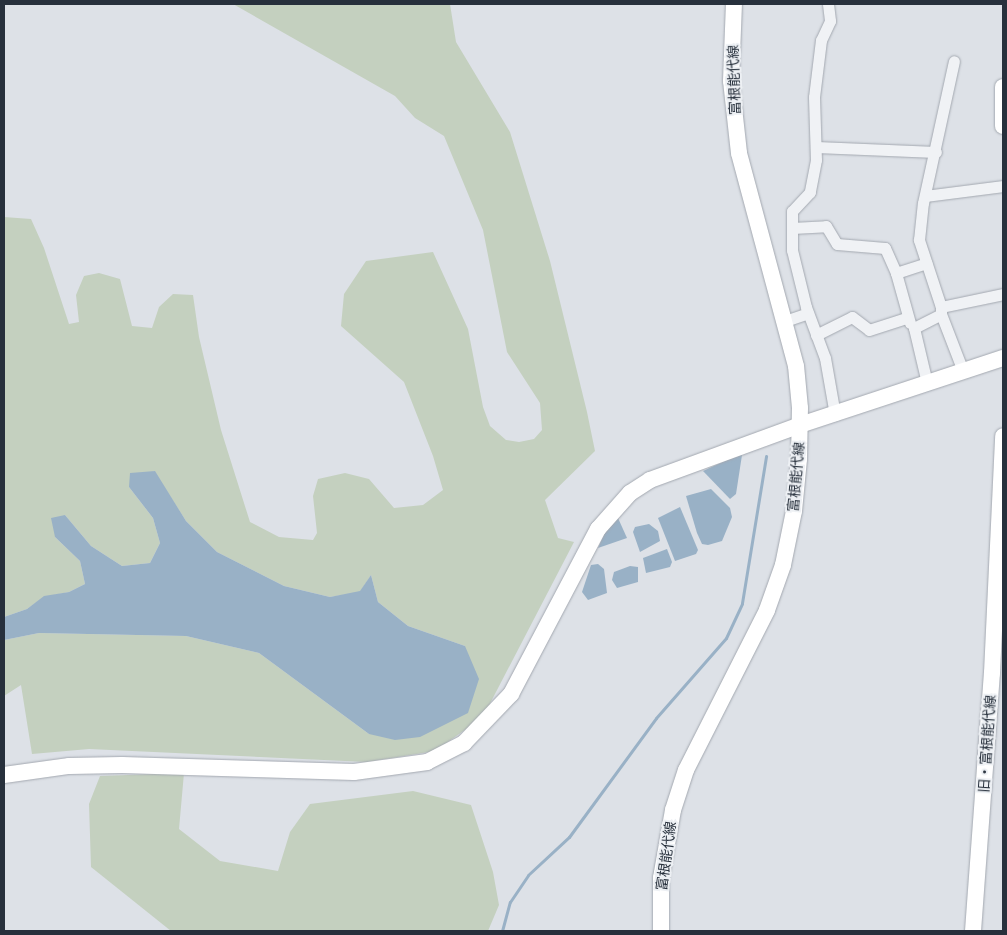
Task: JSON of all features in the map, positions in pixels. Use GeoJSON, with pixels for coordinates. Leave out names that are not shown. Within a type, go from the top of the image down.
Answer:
{"type":"FeatureCollection","features":[{"type":"Feature","properties":{"kind":"street","name":"富根能代線"},"geometry":{"type":"LineString","coordinates":[[661,931],[660,878],[673,810],[686,770],[768,610],[782,565],[794,511],[800,425],[796,366],[739,153],[731,82],[734,4]]}},
{"type":"Feature","properties":{"kind":"street"},"geometry":{"type":"LineString","coordinates":[[828,4],[830,21],[821,40],[814,97],[816,147],[810,192],[792,211],[792,250],[808,313],[825,358],[835,415]]}},
{"type":"Feature","properties":{"kind":"street"},"geometry":{"type":"LineString","coordinates":[[954,61],[936,152],[925,196],[919,240],[941,310],[964,372]]}},
{"type":"Feature","properties":{"kind":"street"},"geometry":{"type":"LineString","coordinates":[[1003,87],[1003,126]]}},
{"type":"Feature","properties":{"kind":"street"},"geometry":{"type":"LineString","coordinates":[[816,147],[936,152]]}},
{"type":"Feature","properties":{"kind":"street"},"geometry":{"type":"LineString","coordinates":[[925,196],[1003,186]]}},
{"type":"Feature","properties":{"kind":"street"},"geometry":{"type":"LineString","coordinates":[[792,228],[826,226],[837,244],[885,248],[896,274],[906,318],[914,328],[927,384]]}},
{"type":"Feature","properties":{"kind":"street"},"geometry":{"type":"LineString","coordinates":[[896,274],[926,263]]}},
{"type":"Feature","properties":{"kind":"street"},"geometry":{"type":"LineString","coordinates":[[914,328],[941,310],[1003,294]]}},
{"type":"Feature","properties":{"kind":"street"},"geometry":{"type":"LineString","coordinates":[[785,321],[808,313]]}},
{"type":"Feature","properties":{"kind":"street"},"geometry":{"type":"LineString","coordinates":[[816,335],[852,317],[869,330],[906,318]]}},
{"type":"Feature","properties":{"kind":"street"},"geometry":{"type":"LineString","coordinates":[[4,775],[70,766],[122,765],[354,772],[427,762],[464,743],[511,694],[598,529],[630,493],[650,480],[800,425],[1003,358]]}},
{"type":"Feature","properties":{"kind":"street","name":"旧・富根能代線"},"geometry":{"type":"LineString","coordinates":[[973,931],[998,636],[1003,436]]}},
{"type":"Feature","properties":{"kind":"green space"},"geometry":{"type":"Polygon","coordinates":[[[233,4],[450,4],[456,42],[510,132],[550,261],[587,412],[595,451],[545,500],[558,538],[574,542],[483,717],[435,751],[367,762],[89,749],[32,754],[21,685],[4,696],[4,640],[39,633],[186,636],[259,653],[369,734],[465,646],[408,626],[378,602],[371,575],[360,592],[330,597],[284,586],[217,552],[186,521],[154,471],[129,487],[153,518],[160,543],[150,563],[122,566],[91,546],[65,515],[55,537],[80,561],[85,584],[69,592],[44,597],[27,609],[4,617],[4,217],[31,219],[44,248],[69,324],[79,322],[76,295],[84,276],[99,273],[120,279],[132,326],[152,328],[159,307],[173,294],[193,295],[199,337],[221,430],[250,522],[279,537],[313,540],[317,533],[313,496],[318,479],[345,473],[369,479],[394,508],[423,505],[443,490],[433,456],[404,382],[341,326],[344,294],[366,261],[433,252],[468,329],[483,407],[490,426],[506,440],[519,442],[534,439],[542,430],[540,403],[507,352],[483,230],[444,136],[415,118],[395,96],[233,4]]]}},
{"type":"Feature","properties":{"kind":"green space"},"geometry":{"type":"Polygon","coordinates":[[[184,773],[179,829],[220,861],[278,871],[290,832],[310,804],[413,791],[471,805],[493,872],[499,905],[488,931],[171,931],[91,867],[89,804],[100,776],[184,773]]]}},
{"type":"Feature","properties":{"kind":"water"},"geometry":{"type":"Polygon","coordinates":[[[740,454],[742,455],[736,494],[730,499],[703,471],[740,454]]]}},
{"type":"Feature","properties":{"kind":"water"},"geometry":{"type":"Polygon","coordinates":[[[155,471],[186,521],[217,552],[284,586],[330,597],[360,591],[371,575],[378,602],[408,626],[465,646],[479,679],[468,713],[420,737],[395,740],[369,734],[259,653],[186,636],[39,633],[4,640],[4,617],[27,609],[44,596],[69,592],[85,584],[80,561],[55,537],[51,518],[65,515],[91,546],[122,566],[150,563],[160,543],[153,518],[129,487],[130,473],[155,471]]]}},
{"type":"Feature","properties":{"kind":"water"},"geometry":{"type":"Polygon","coordinates":[[[711,489],[730,508],[732,517],[722,541],[708,545],[702,544],[697,533],[686,496],[711,489]]]}},
{"type":"Feature","properties":{"kind":"water"},"geometry":{"type":"Polygon","coordinates":[[[680,507],[698,550],[696,554],[675,561],[658,518],[680,507]]]}},
{"type":"Feature","properties":{"kind":"water"},"geometry":{"type":"Polygon","coordinates":[[[618,518],[627,538],[598,548],[610,521],[618,518]]]}},
{"type":"Feature","properties":{"kind":"water"},"geometry":{"type":"Polygon","coordinates":[[[649,524],[658,531],[660,541],[640,552],[633,532],[635,527],[649,524]]]}},
{"type":"Feature","properties":{"kind":"water"},"geometry":{"type":"Polygon","coordinates":[[[667,549],[672,562],[670,567],[646,573],[643,558],[667,549]]]}},
{"type":"Feature","properties":{"kind":"water"},"geometry":{"type":"Polygon","coordinates":[[[598,564],[604,569],[607,593],[588,600],[582,592],[591,565],[598,564]]]}},
{"type":"Feature","properties":{"kind":"water"},"geometry":{"type":"Polygon","coordinates":[[[630,566],[638,567],[638,582],[617,588],[612,580],[614,572],[630,566]]]}},
{"type":"Feature","properties":{"kind":"waterway"},"geometry":{"type":"LineString","coordinates":[[502,931],[510,902],[528,875],[569,837],[656,718],[726,638],[742,603],[766,456]]}}]}
